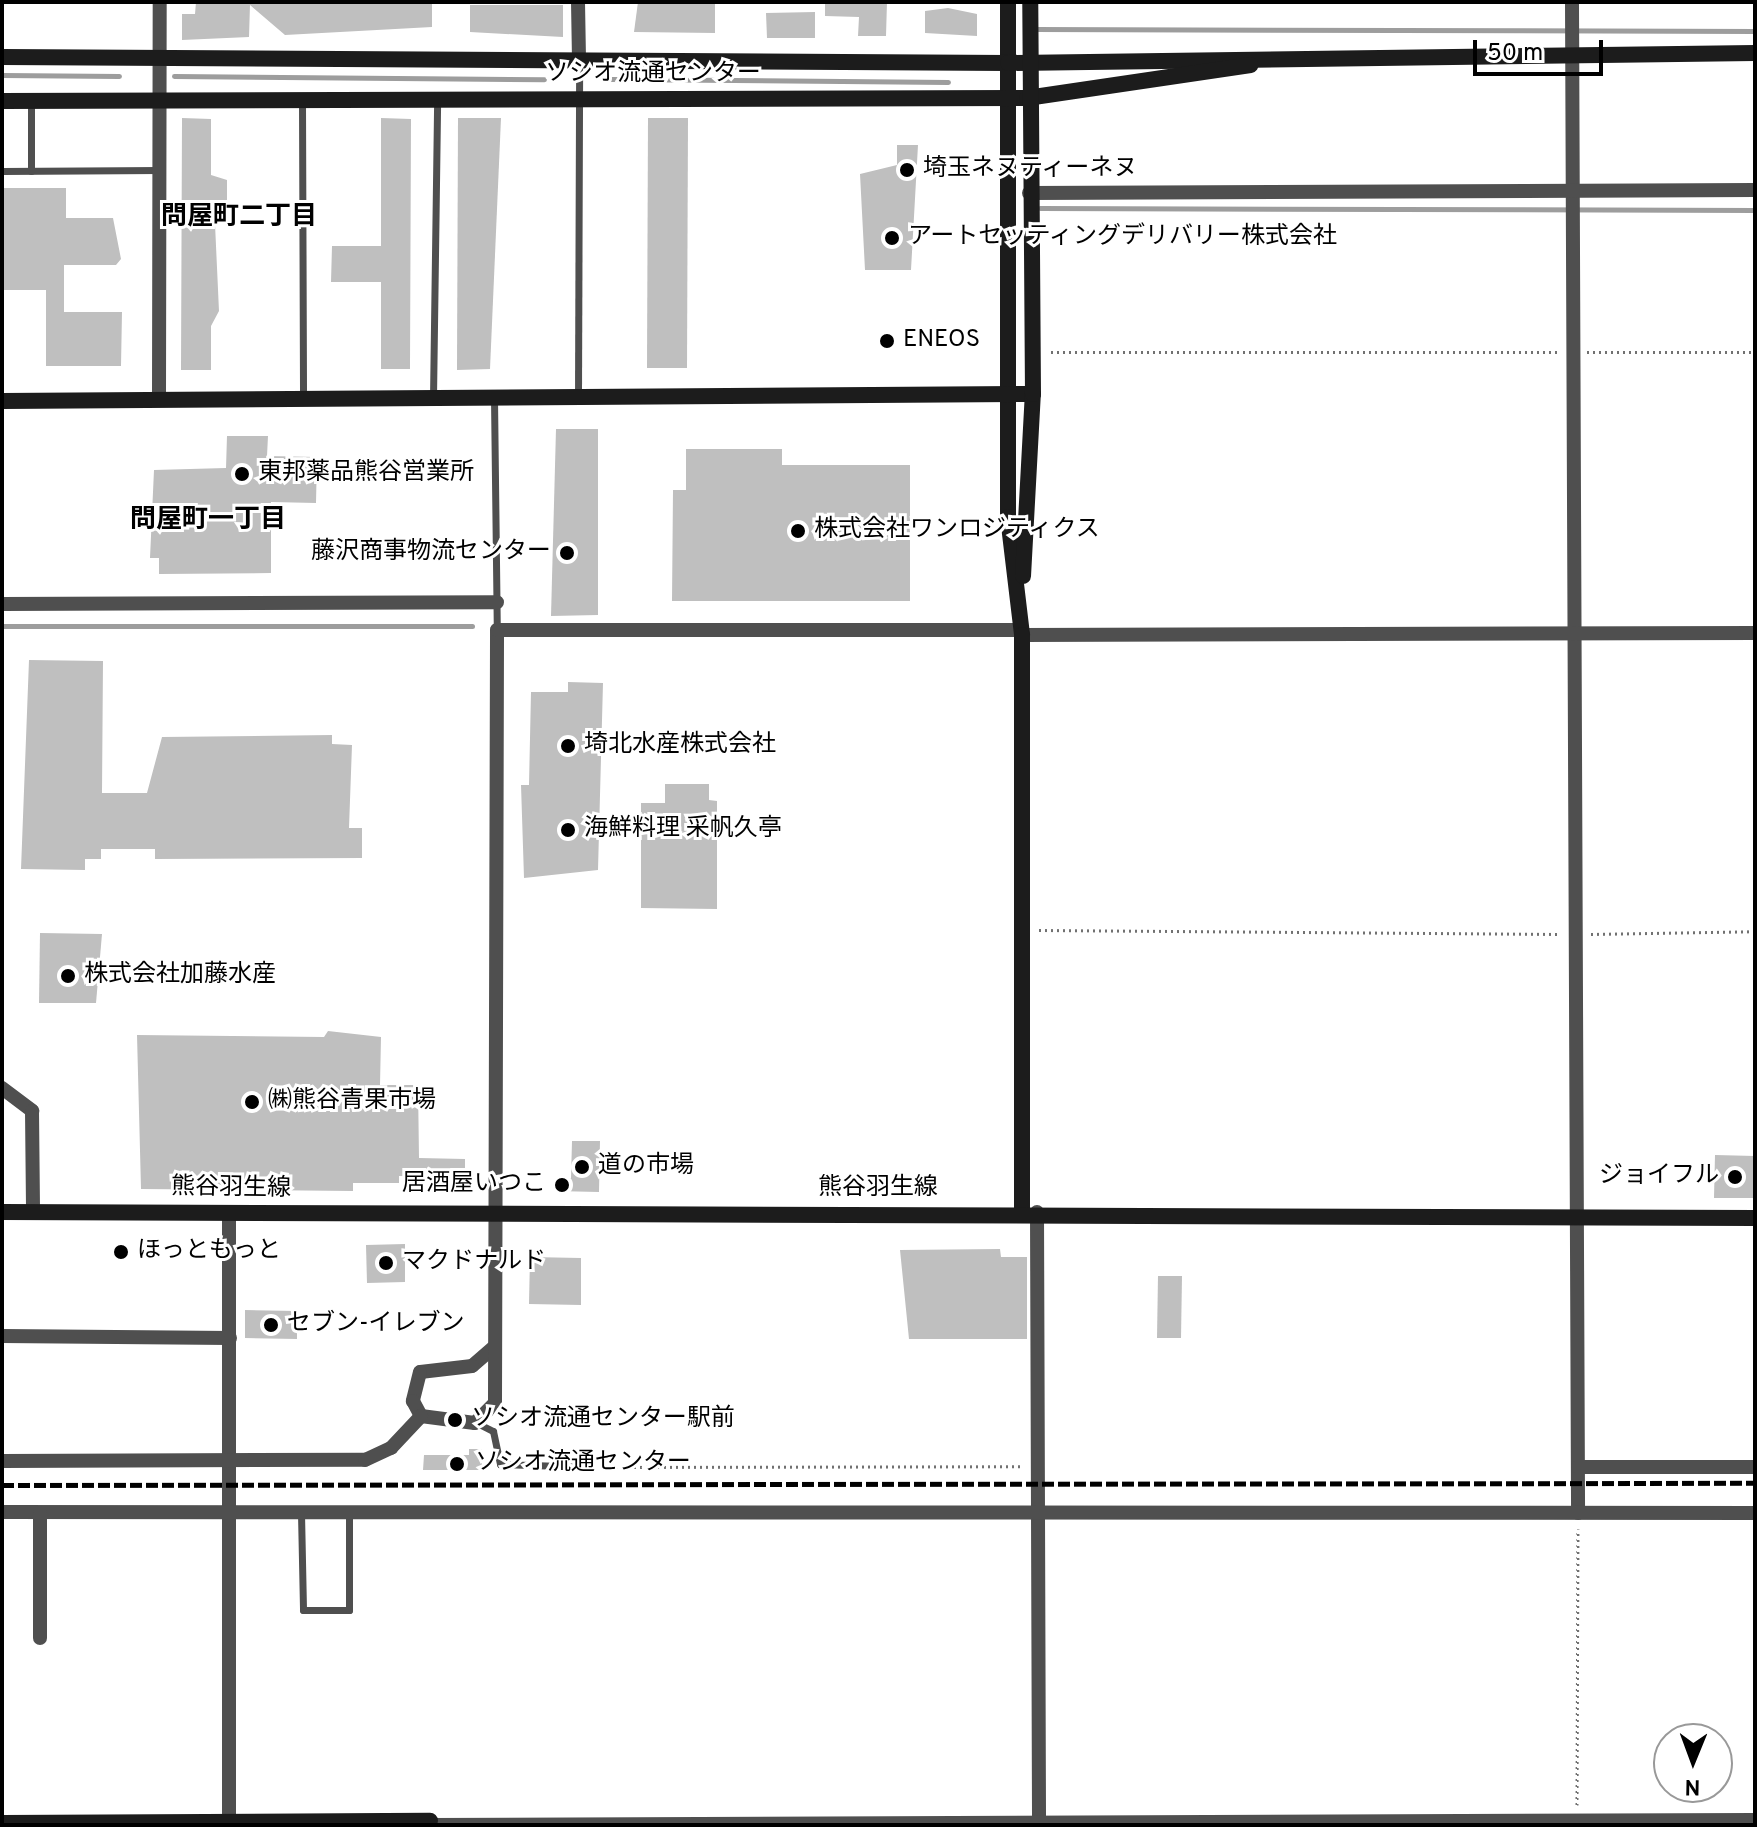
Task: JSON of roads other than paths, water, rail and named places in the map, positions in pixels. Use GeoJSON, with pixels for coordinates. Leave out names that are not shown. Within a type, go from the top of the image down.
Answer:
{"type":"FeatureCollection","features":[{"type":"Feature","properties":{"kind":"street"},"geometry":{"type":"LineString","coordinates":[[159,400],[160,2]]}},
{"type":"Feature","properties":{"kind":"street"},"geometry":{"type":"LineString","coordinates":[[578,2],[579,61]]}},
{"type":"Feature","properties":{"kind":"street"},"geometry":{"type":"LineString","coordinates":[[1008,2],[1008,517],[1021,593]]}},
{"type":"Feature","properties":{"kind":"street"},"geometry":{"type":"LineString","coordinates":[[1030,2],[1027,98],[1033,394],[1021,593],[1022,930],[1039,1515],[1039,1823]]}},
{"type":"Feature","properties":{"kind":"street"},"geometry":{"type":"LineString","coordinates":[[1572,2],[1578,1513]]}},
{"type":"Feature","properties":{"kind":"street"},"geometry":{"type":"LineString","coordinates":[[2,57],[1008,63],[1029,60],[1300,57],[1574,48],[1755,53]]}},
{"type":"Feature","properties":{"kind":"street","name":"ソシオ流通センター"},"geometry":{"type":"LineString","coordinates":[[2,101],[160,103],[1027,98],[1300,57]]}},
{"type":"Feature","properties":{"kind":"street"},"geometry":{"type":"LineString","coordinates":[[1029,193],[1575,196],[1755,190]]}},
{"type":"Feature","properties":{"kind":"street"},"geometry":{"type":"LineString","coordinates":[[2,401],[1033,394]]}},
{"type":"Feature","properties":{"kind":"street"},"geometry":{"type":"LineString","coordinates":[[2,604],[497,602]]}},
{"type":"Feature","properties":{"kind":"street"},"geometry":{"type":"LineString","coordinates":[[421,1416],[475,1423],[495,1403],[497,630],[1755,633]]}},
{"type":"Feature","properties":{"kind":"street"},"geometry":{"type":"LineString","coordinates":[[2,1088],[32,1111],[33,1212]]}},
{"type":"Feature","properties":{"kind":"street","name":"熊谷羽生線"},"geometry":{"type":"LineString","coordinates":[[2,1212],[494,1216],[1030,1212],[1755,1218]]}},
{"type":"Feature","properties":{"kind":"street"},"geometry":{"type":"LineString","coordinates":[[229,1213],[230,1338],[226,1461],[229,1822]]}},
{"type":"Feature","properties":{"kind":"street"},"geometry":{"type":"LineString","coordinates":[[2,1336],[230,1338]]}},
{"type":"Feature","properties":{"kind":"street"},"geometry":{"type":"LineString","coordinates":[[421,1416],[413,1401],[420,1372],[472,1366],[494,1347]]}},
{"type":"Feature","properties":{"kind":"street"},"geometry":{"type":"LineString","coordinates":[[2,1461],[365,1460],[391,1448],[421,1416]]}},
{"type":"Feature","properties":{"kind":"street"},"geometry":{"type":"LineString","coordinates":[[1578,1467],[1755,1467]]}},
{"type":"Feature","properties":{"kind":"street"},"geometry":{"type":"LineString","coordinates":[[2,1512],[1039,1515],[1755,1513]]}},
{"type":"Feature","properties":{"kind":"street"},"geometry":{"type":"LineString","coordinates":[[40,1513],[40,1638]]}},
{"type":"Feature","properties":{"kind":"street"},"geometry":{"type":"LineString","coordinates":[[2,1823],[1755,1820]]}},
{"type":"Feature","properties":{"kind":"lane"},"geometry":{"type":"LineString","coordinates":[[578,397],[579,61]]}},
{"type":"Feature","properties":{"kind":"lane"},"geometry":{"type":"LineString","coordinates":[[433,398],[437,100]]}},
{"type":"Feature","properties":{"kind":"lane"},"geometry":{"type":"LineString","coordinates":[[31,101],[31,171]]}},
{"type":"Feature","properties":{"kind":"lane"},"geometry":{"type":"LineString","coordinates":[[302,102],[303,399]]}},
{"type":"Feature","properties":{"kind":"lane"},"geometry":{"type":"LineString","coordinates":[[2,171],[160,170]]}},
{"type":"Feature","properties":{"kind":"lane"},"geometry":{"type":"LineString","coordinates":[[494,398],[497,630]]}},
{"type":"Feature","properties":{"kind":"lane"},"geometry":{"type":"LineString","coordinates":[[475,1423],[493,1431],[500,1464],[592,1467]]}},
{"type":"Feature","properties":{"kind":"lane"},"geometry":{"type":"LineString","coordinates":[[301,1513],[303,1610],[349,1610],[349,1514]]}},
{"type":"Feature","properties":{"kind":"waterway"},"geometry":{"type":"LineString","coordinates":[[1034,29],[1755,31]]}},
{"type":"Feature","properties":{"kind":"waterway"},"geometry":{"type":"LineString","coordinates":[[2,75],[119,76]]}},
{"type":"Feature","properties":{"kind":"waterway"},"geometry":{"type":"LineString","coordinates":[[174,76],[544,79]]}},
{"type":"Feature","properties":{"kind":"waterway"},"geometry":{"type":"LineString","coordinates":[[610,79],[948,82]]}},
{"type":"Feature","properties":{"kind":"waterway"},"geometry":{"type":"LineString","coordinates":[[1040,208],[1755,210]]}},
{"type":"Feature","properties":{"kind":"waterway"},"geometry":{"type":"LineString","coordinates":[[2,626],[472,626]]}},
{"type":"Feature","properties":{"kind":"railway"},"geometry":{"type":"LineString","coordinates":[[2,1485],[1755,1483]]}},
{"type":"Feature","properties":{"kind":"place","name":"埼玉ネヌティーネヌ"},"geometry":{"type":"Point","coordinates":[907,170]}},
{"type":"Feature","properties":{"kind":"place","name":"アートセッティングデリバリー株式会社"},"geometry":{"type":"Point","coordinates":[892,238]}},
{"type":"Feature","properties":{"kind":"place","name":"ENEOS"},"geometry":{"type":"Point","coordinates":[887,341]}},
{"type":"Feature","properties":{"kind":"place","name":"東邦薬品熊谷営業所"},"geometry":{"type":"Point","coordinates":[242,474]}},
{"type":"Feature","properties":{"kind":"place","name":"株式会社ワンロジティクス"},"geometry":{"type":"Point","coordinates":[798,531]}},
{"type":"Feature","properties":{"kind":"place","name":"藤沢商事物流センター"},"geometry":{"type":"Point","coordinates":[567,553]}},
{"type":"Feature","properties":{"kind":"place","name":"埼北水産株式会社"},"geometry":{"type":"Point","coordinates":[568,746]}},
{"type":"Feature","properties":{"kind":"place","name":"海鮮料理 采帆久亭"},"geometry":{"type":"Point","coordinates":[568,830]}},
{"type":"Feature","properties":{"kind":"place","name":"株式会社加藤水産"},"geometry":{"type":"Point","coordinates":[68,976]}},
{"type":"Feature","properties":{"kind":"place","name":"㈱熊谷青果市場"},"geometry":{"type":"Point","coordinates":[252,1102]}},
{"type":"Feature","properties":{"kind":"place","name":"道の市場"},"geometry":{"type":"Point","coordinates":[582,1167]}},
{"type":"Feature","properties":{"kind":"place","name":"ジョイフル"},"geometry":{"type":"Point","coordinates":[1735,1177]}},
{"type":"Feature","properties":{"kind":"place","name":"居酒屋いつこ"},"geometry":{"type":"Point","coordinates":[562,1185]}},
{"type":"Feature","properties":{"kind":"place","name":"ほっともっと"},"geometry":{"type":"Point","coordinates":[121,1252]}},
{"type":"Feature","properties":{"kind":"place","name":"マクドナルド"},"geometry":{"type":"Point","coordinates":[386,1263]}},
{"type":"Feature","properties":{"kind":"place","name":"セブン-イレブン"},"geometry":{"type":"Point","coordinates":[271,1325]}},
{"type":"Feature","properties":{"kind":"place","name":"ソシオ流通センター駅前"},"geometry":{"type":"Point","coordinates":[455,1420]}},
{"type":"Feature","properties":{"kind":"place","name":"ソシオ流通センター"},"geometry":{"type":"Point","coordinates":[457,1464]}},
{"type":"Feature","properties":{"kind":"district","name":"問屋町二丁目"},"geometry":{"type":"Point","coordinates":[239,218]}},
{"type":"Feature","properties":{"kind":"district","name":"問屋町一丁目"},"geometry":{"type":"Point","coordinates":[208,521]}}]}
